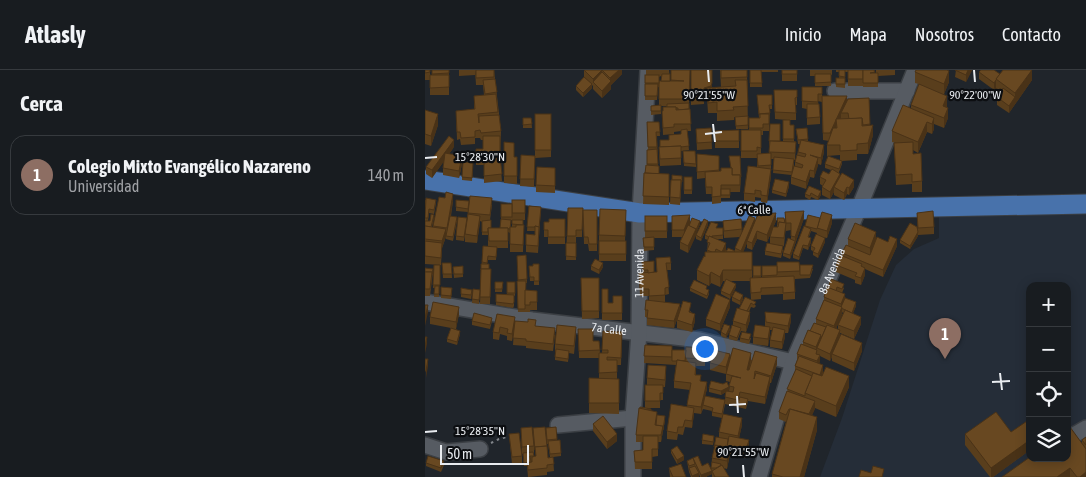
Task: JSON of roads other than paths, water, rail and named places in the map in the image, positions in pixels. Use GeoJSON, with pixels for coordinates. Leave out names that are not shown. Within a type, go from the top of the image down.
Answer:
{"type":"FeatureCollection","features":[{"type":"Feature","properties":{"kind":"main road","name":"6ª Calle"},"geometry":{"type":"LineString","coordinates":[[425,180],[640,213],[1086,204]]}},
{"type":"Feature","properties":{"kind":"street","name":"11 Avenida"},"geometry":{"type":"LineString","coordinates":[[633,477],[633,418],[639,332],[640,213],[648,70]]}},
{"type":"Feature","properties":{"kind":"street","name":"8a Avenida"},"geometry":{"type":"LineString","coordinates":[[759,477],[793,362],[859,208],[915,70]]}},
{"type":"Feature","properties":{"kind":"street"},"geometry":{"type":"LineString","coordinates":[[835,91],[907,91]]}},
{"type":"Feature","properties":{"kind":"street","name":"7a Calle"},"geometry":{"type":"LineString","coordinates":[[425,302],[532,320],[700,340],[793,362]]}},
{"type":"Feature","properties":{"kind":"street"},"geometry":{"type":"LineString","coordinates":[[558,425],[633,418]]}},
{"type":"Feature","properties":{"kind":"street"},"geometry":{"type":"LineString","coordinates":[[1071,437],[1086,428]]}},
{"type":"Feature","properties":{"kind":"street"},"geometry":{"type":"LineString","coordinates":[[425,445],[446,452],[480,449]]}},
{"type":"Feature","properties":{"kind":"place","name":"Colegio Mixto Evangélico Nazareno"},"geometry":{"type":"Point","coordinates":[945,359]}}]}
